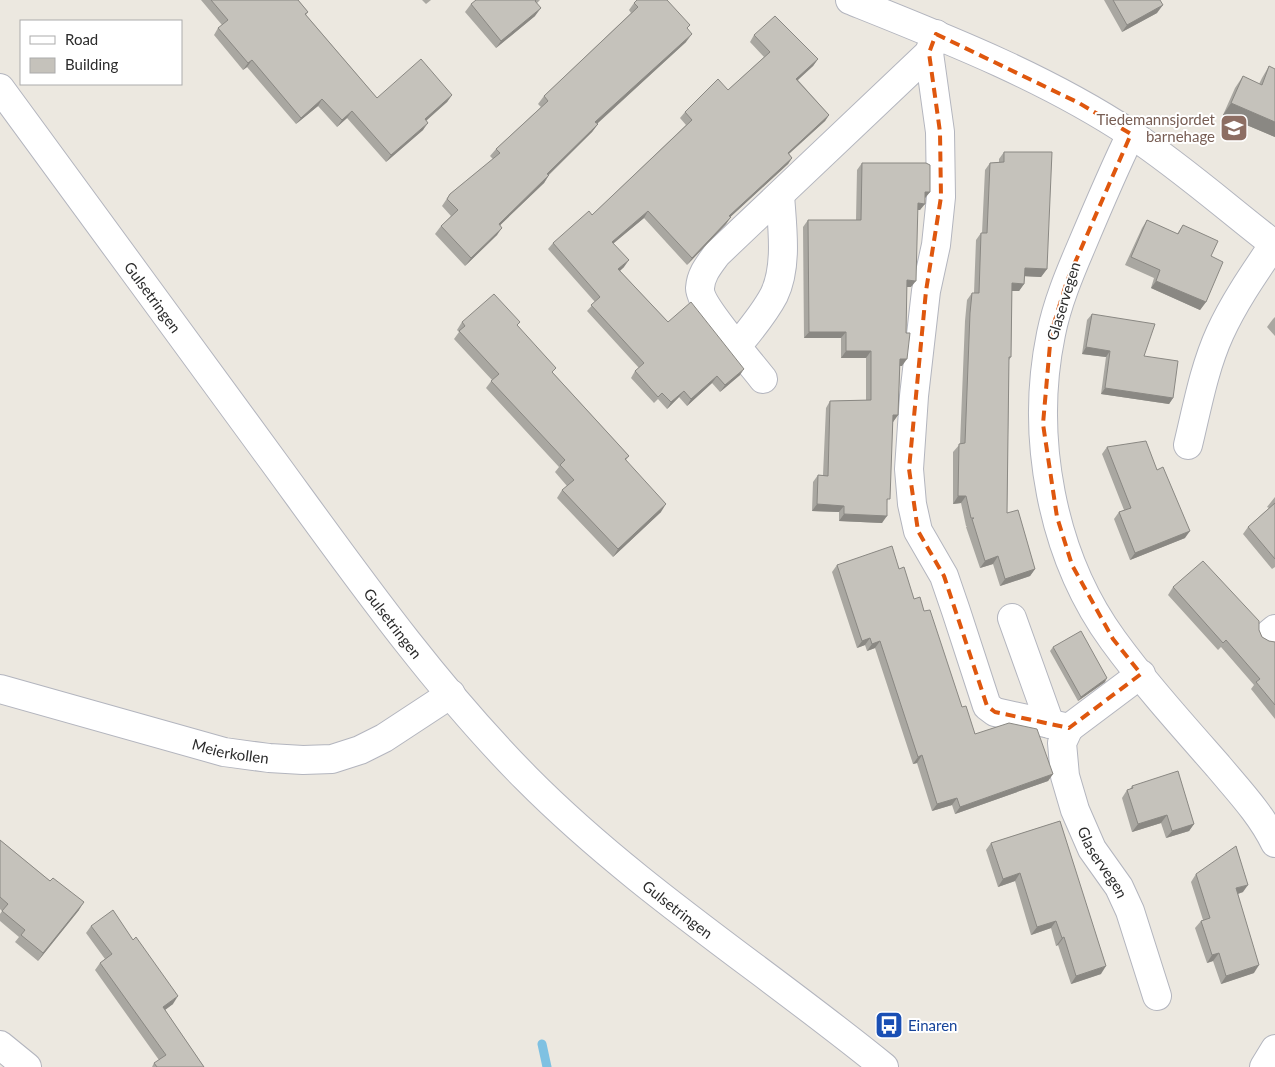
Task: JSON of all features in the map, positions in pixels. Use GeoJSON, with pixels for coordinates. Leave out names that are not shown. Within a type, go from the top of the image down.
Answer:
{"type":"FeatureCollection","features":[{"type":"Feature","properties":{"kind":"street"},"geometry":{"type":"LineString","coordinates":[[850,0],[932,44],[1019,72],[1079,103],[1131,134],[1274,244],[1246,286],[1220,332],[1208,364],[1188,445]]}},
{"type":"Feature","properties":{"kind":"street"},"geometry":{"type":"LineString","coordinates":[[763,379],[738,345],[705,306],[700,290],[702,274],[717,254],[780,195],[932,44]]}},
{"type":"Feature","properties":{"kind":"street"},"geometry":{"type":"LineString","coordinates":[[932,44],[940,132],[941,197],[936,245],[926,291],[914,396],[909,469],[912,504],[918,531],[944,576],[986,706],[995,712],[1060,726],[1141,674]]}},
{"type":"Feature","properties":{"kind":"street","name":"Gulsetringen"},"geometry":{"type":"LineString","coordinates":[[0,88],[340,552],[451,694],[523,775],[576,828],[685,914],[819,1014],[884,1067]]}},
{"type":"Feature","properties":{"kind":"street","name":"Glaservegen"},"geometry":{"type":"LineString","coordinates":[[1131,134],[1107,183],[1067,281],[1051,333],[1044,376],[1043,424],[1057,517],[1072,565],[1088,600],[1113,639],[1250,804],[1275,843]]}},
{"type":"Feature","properties":{"kind":"street"},"geometry":{"type":"LineString","coordinates":[[738,345],[759,320],[775,293],[781,265],[783,241],[780,195]]}},
{"type":"Feature","properties":{"kind":"street"},"geometry":{"type":"LineString","coordinates":[[1012,618],[1060,726]]}},
{"type":"Feature","properties":{"kind":"street","name":"Meierkollen"},"geometry":{"type":"LineString","coordinates":[[0,688],[224,752],[303,760],[332,759],[360,750],[384,738],[451,694]]}},
{"type":"Feature","properties":{"kind":"street","name":"Glaservegen"},"geometry":{"type":"LineString","coordinates":[[1060,726],[1065,776],[1075,810],[1092,849],[1119,887],[1130,911],[1157,996]]}},
{"type":"Feature","properties":{"kind":"street"},"geometry":{"type":"LineString","coordinates":[[0,1044],[28,1067]]}},
{"type":"Feature","properties":{"kind":"street"},"geometry":{"type":"LineString","coordinates":[[1264,1067],[1275,1050]]}},
{"type":"Feature","properties":{"kind":"highlighted area"},"geometry":{"type":"Polygon","coordinates":[[[936,34],[1079,103],[1131,134],[1067,281],[1051,333],[1043,424],[1057,517],[1072,565],[1113,639],[1141,674],[1069,728],[995,712],[987,706],[944,576],[918,531],[909,469],[926,291],[941,197],[940,132],[929,53],[936,34]]]}},
{"type":"Feature","properties":{"kind":"building"},"geometry":{"type":"Polygon","coordinates":[[[211,0],[298,0],[308,12],[305,14],[377,98],[421,59],[452,95],[425,119],[428,123],[391,155],[352,111],[342,120],[322,99],[301,118],[252,60],[248,63],[218,28],[228,20],[211,0]]]}},
{"type":"Feature","properties":{"kind":"building"},"geometry":{"type":"Polygon","coordinates":[[[476,0],[536,0],[541,8],[501,41],[471,4],[476,0]]]}},
{"type":"Feature","properties":{"kind":"building"},"geometry":{"type":"Polygon","coordinates":[[[637,0],[667,0],[690,25],[687,28],[692,34],[595,122],[598,124],[499,224],[502,228],[471,258],[441,226],[458,210],[447,199],[450,194],[500,153],[496,149],[548,101],[544,96],[638,7],[634,3],[637,0]]]}},
{"type":"Feature","properties":{"kind":"building"},"geometry":{"type":"Polygon","coordinates":[[[1113,0],[1160,0],[1163,5],[1127,25],[1113,0]]]}},
{"type":"Feature","properties":{"kind":"building"},"geometry":{"type":"Polygon","coordinates":[[[775,16],[818,59],[796,79],[829,115],[788,153],[792,158],[729,216],[731,217],[692,258],[648,211],[612,242],[629,260],[618,269],[668,322],[691,302],[744,369],[725,385],[717,376],[691,399],[684,391],[671,402],[662,393],[658,397],[635,371],[644,363],[591,305],[600,297],[553,243],[589,211],[592,215],[692,120],[685,112],[718,79],[728,90],[770,52],[754,35],[775,16]]]}},
{"type":"Feature","properties":{"kind":"building"},"geometry":{"type":"Polygon","coordinates":[[[1269,66],[1275,69],[1275,122],[1231,103],[1243,76],[1262,85],[1269,66]]]}},
{"type":"Feature","properties":{"kind":"building"},"geometry":{"type":"Polygon","coordinates":[[[1004,152],[1052,152],[1047,269],[1025,268],[1024,284],[1012,283],[1007,513],[1018,510],[1035,569],[1005,579],[998,556],[985,561],[972,519],[974,518],[971,518],[966,496],[958,496],[959,444],[965,443],[972,293],[979,293],[981,233],[987,233],[990,163],[1004,162],[1004,152]]]}},
{"type":"Feature","properties":{"kind":"building"},"geometry":{"type":"Polygon","coordinates":[[[862,163],[926,163],[930,165],[930,192],[925,192],[925,204],[918,203],[916,281],[907,280],[906,333],[910,333],[907,359],[900,359],[898,415],[893,415],[890,499],[887,499],[887,516],[844,514],[844,506],[817,504],[818,475],[828,476],[830,401],[871,400],[871,351],[846,351],[846,332],[809,332],[808,220],[861,220],[862,163]]]}},
{"type":"Feature","properties":{"kind":"building"},"geometry":{"type":"Polygon","coordinates":[[[1147,220],[1178,234],[1183,225],[1218,241],[1211,256],[1223,262],[1206,302],[1156,281],[1160,270],[1131,257],[1147,220]]]}},
{"type":"Feature","properties":{"kind":"building"},"geometry":{"type":"Polygon","coordinates":[[[494,294],[520,322],[517,325],[556,368],[552,372],[629,456],[625,459],[666,504],[618,549],[562,490],[574,480],[560,465],[565,460],[491,381],[499,374],[459,331],[465,326],[462,322],[494,294]]]}},
{"type":"Feature","properties":{"kind":"building"},"geometry":{"type":"Polygon","coordinates":[[[1092,314],[1155,324],[1144,356],[1178,361],[1173,398],[1105,388],[1110,351],[1086,347],[1092,314]]]}},
{"type":"Feature","properties":{"kind":"building"},"geometry":{"type":"Polygon","coordinates":[[[1146,441],[1157,470],[1163,467],[1190,531],[1135,553],[1119,512],[1131,508],[1107,447],[1146,441]]]}},
{"type":"Feature","properties":{"kind":"building"},"geometry":{"type":"Polygon","coordinates":[[[1275,503],[1275,559],[1248,527],[1275,503]]]}},
{"type":"Feature","properties":{"kind":"building"},"geometry":{"type":"Polygon","coordinates":[[[892,546],[899,569],[904,567],[914,599],[920,597],[924,611],[930,610],[962,707],[966,706],[975,734],[1009,723],[1037,729],[1053,774],[960,807],[957,798],[937,804],[922,755],[918,757],[880,641],[872,644],[870,638],[862,641],[837,565],[892,546]]]}},
{"type":"Feature","properties":{"kind":"building"},"geometry":{"type":"Polygon","coordinates":[[[1203,561],[1259,621],[1259,630],[1262,637],[1275,642],[1275,705],[1256,682],[1260,679],[1226,640],[1223,643],[1173,587],[1203,561]]]}},
{"type":"Feature","properties":{"kind":"building"},"geometry":{"type":"Polygon","coordinates":[[[1081,631],[1107,678],[1081,697],[1053,647],[1081,631]]]}},
{"type":"Feature","properties":{"kind":"building"},"geometry":{"type":"Polygon","coordinates":[[[1178,771],[1194,824],[1172,831],[1167,815],[1138,824],[1127,790],[1133,788],[1132,786],[1178,771]]]}},
{"type":"Feature","properties":{"kind":"building"},"geometry":{"type":"Polygon","coordinates":[[[1060,821],[1106,966],[1076,976],[1064,937],[1062,938],[1056,921],[1037,927],[1020,873],[1003,879],[991,843],[1060,821]]]}},
{"type":"Feature","properties":{"kind":"building"},"geometry":{"type":"Polygon","coordinates":[[[0,840],[50,881],[53,878],[84,902],[43,953],[21,935],[25,930],[2,911],[8,904],[0,897],[0,840]]]}},
{"type":"Feature","properties":{"kind":"building"},"geometry":{"type":"Polygon","coordinates":[[[1236,846],[1248,885],[1236,888],[1259,965],[1226,976],[1219,953],[1212,955],[1201,921],[1210,918],[1196,874],[1236,846]]]}},
{"type":"Feature","properties":{"kind":"building"},"geometry":{"type":"Polygon","coordinates":[[[113,910],[133,940],[136,937],[178,996],[163,1007],[204,1067],[157,1067],[154,1063],[166,1055],[100,963],[112,954],[91,926],[113,910]]]}},
{"type":"Feature","properties":{"kind":"waterway"},"geometry":{"type":"LineString","coordinates":[[542,1044],[547,1067]]}},
{"type":"Feature","properties":{"kind":"place","name":"Tiedemannsjordet barnehage"},"geometry":{"type":"Point","coordinates":[1234,128]}},
{"type":"Feature","properties":{"kind":"place","name":"Einaren"},"geometry":{"type":"Point","coordinates":[889,1025]}}]}
